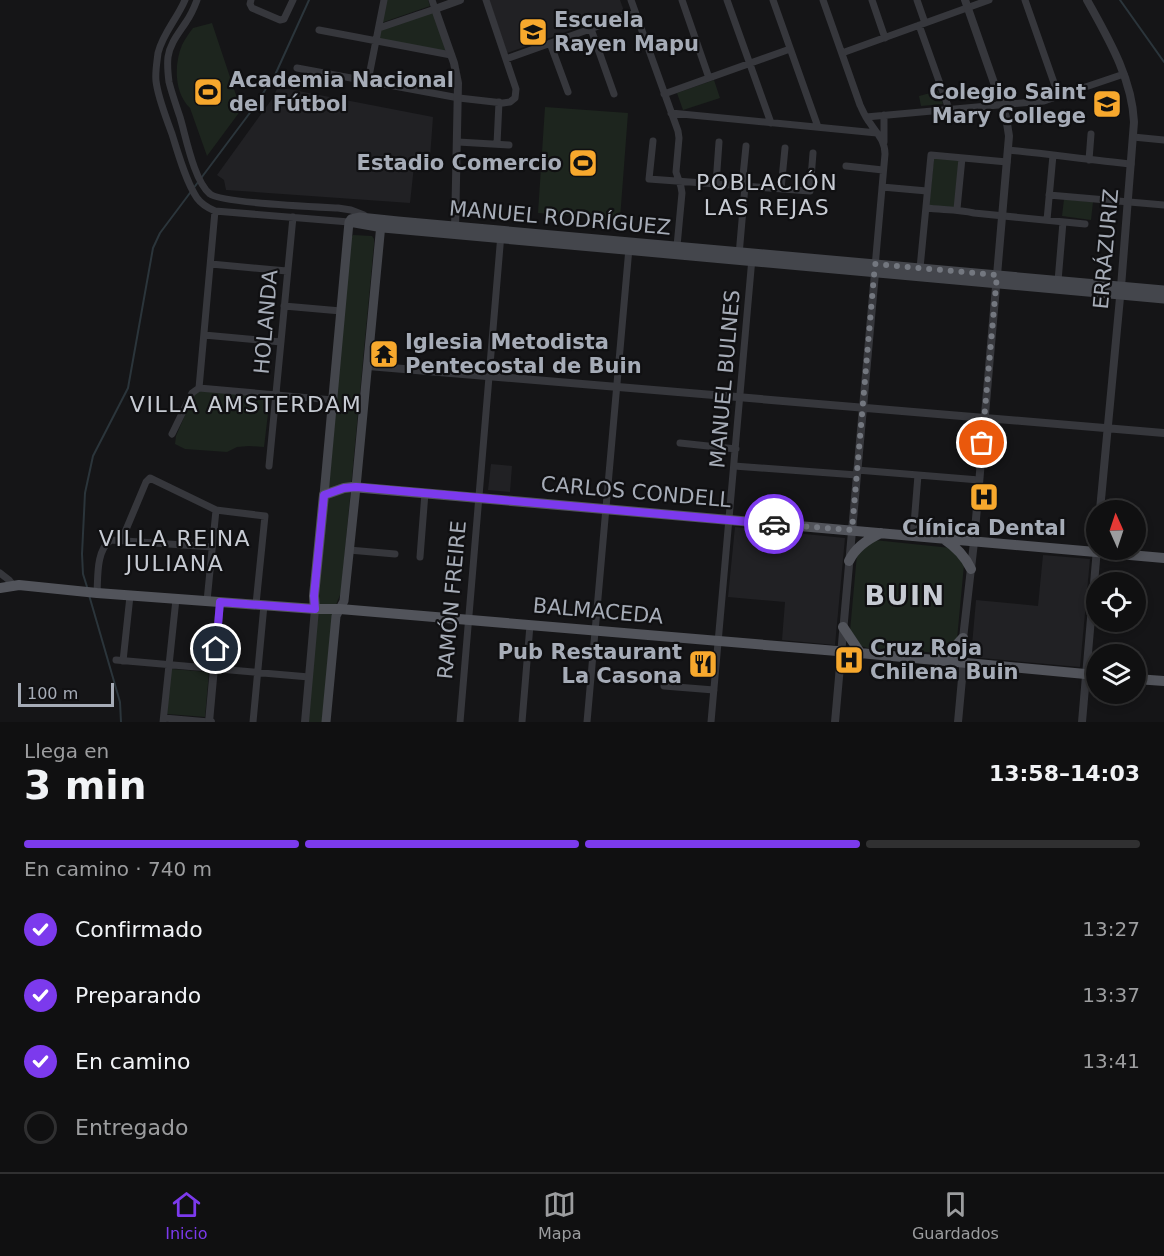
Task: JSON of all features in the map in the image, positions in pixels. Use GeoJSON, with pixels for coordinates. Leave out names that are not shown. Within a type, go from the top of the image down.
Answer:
{"type":"FeatureCollection","features":[{"type":"Feature","properties":{"kind":"main road","name":"MANUEL RODRÍGUEZ"},"geometry":{"type":"LineString","coordinates":[[349,222],[354,217],[371,218],[381,224]]}},
{"type":"Feature","properties":{"kind":"main road","name":"MANUEL RODRÍGUEZ"},"geometry":{"type":"LineString","coordinates":[[349,222],[1121,291],[1164,290]]}},
{"type":"Feature","properties":{"kind":"main road"},"geometry":{"type":"LineString","coordinates":[[315,609],[314,596],[349,222]]}},
{"type":"Feature","properties":{"kind":"main road"},"geometry":{"type":"LineString","coordinates":[[326,722],[336,616],[344,601],[381,224]]}},
{"type":"Feature","properties":{"kind":"main road","name":"MANUEL RODRÍGUEZ"},"geometry":{"type":"LineString","coordinates":[[629,246],[677,246],[739,256]]}},
{"type":"Feature","properties":{"kind":"main road","name":"MANUEL RODRÍGUEZ"},"geometry":{"type":"LineString","coordinates":[[875,268],[920,268],[996,279],[1058,281],[1164,299]]}},
{"type":"Feature","properties":{"kind":"main road","name":"CARLOS CONDELL"},"geometry":{"type":"LineString","coordinates":[[324,495],[344,488],[356,487],[913,537],[1086,549]]}},
{"type":"Feature","properties":{"kind":"main road"},"geometry":{"type":"LineString","coordinates":[[849,561],[859,548],[881,533]]}},
{"type":"Feature","properties":{"kind":"main road"},"geometry":{"type":"LineString","coordinates":[[944,539],[964,557],[971,569]]}},
{"type":"Feature","properties":{"kind":"main road","name":"CARLOS CONDELL"},"geometry":{"type":"LineString","coordinates":[[1146,556],[1164,558]]}},
{"type":"Feature","properties":{"kind":"main road","name":"BALMACEDA"},"geometry":{"type":"LineString","coordinates":[[0,588],[25,585],[130,596],[340,609],[1086,675]]}},
{"type":"Feature","properties":{"kind":"main road"},"geometry":{"type":"LineString","coordinates":[[843,627],[861,654]]}},
{"type":"Feature","properties":{"kind":"main road"},"geometry":{"type":"LineString","coordinates":[[936,661],[951,651],[963,638]]}},
{"type":"Feature","properties":{"kind":"main road"},"geometry":{"type":"LineString","coordinates":[[1146,680],[1164,681]]}},
{"type":"Feature","properties":{"kind":"street"},"geometry":{"type":"LineString","coordinates":[[185,0],[178,15],[165,32],[156,69],[156,81],[167,120],[194,193],[203,205],[215,211],[199,388]]}},
{"type":"Feature","properties":{"kind":"street"},"geometry":{"type":"LineString","coordinates":[[197,0],[187,21],[173,41],[168,58],[169,82],[198,175],[208,192],[222,198],[351,210],[371,218]]}},
{"type":"Feature","properties":{"kind":"street"},"geometry":{"type":"LineString","coordinates":[[251,0],[252,8],[280,20],[284,19],[293,0]]}},
{"type":"Feature","properties":{"kind":"street"},"geometry":{"type":"LineString","coordinates":[[368,81],[384,0]]}},
{"type":"Feature","properties":{"kind":"street"},"geometry":{"type":"LineString","coordinates":[[379,28],[434,4],[460,0]]}},
{"type":"Feature","properties":{"kind":"street"},"geometry":{"type":"LineString","coordinates":[[297,68],[459,98],[513,101],[516,89],[486,0]]}},
{"type":"Feature","properties":{"kind":"street"},"geometry":{"type":"LineString","coordinates":[[631,0],[679,136],[676,172],[682,193],[677,246]]}},
{"type":"Feature","properties":{"kind":"street"},"geometry":{"type":"LineString","coordinates":[[682,0],[709,78]]}},
{"type":"Feature","properties":{"kind":"street"},"geometry":{"type":"LineString","coordinates":[[727,0],[771,123]]}},
{"type":"Feature","properties":{"kind":"street"},"geometry":{"type":"LineString","coordinates":[[773,0],[818,127]]}},
{"type":"Feature","properties":{"kind":"street"},"geometry":{"type":"LineString","coordinates":[[823,0],[860,105],[884,145]]}},
{"type":"Feature","properties":{"kind":"street"},"geometry":{"type":"LineString","coordinates":[[872,0],[885,38]]}},
{"type":"Feature","properties":{"kind":"street"},"geometry":{"type":"LineString","coordinates":[[917,0],[922,24],[949,109]]}},
{"type":"Feature","properties":{"kind":"street"},"geometry":{"type":"LineString","coordinates":[[842,53],[922,24],[966,4],[989,0]]}},
{"type":"Feature","properties":{"kind":"street"},"geometry":{"type":"LineString","coordinates":[[1025,0],[1059,97]]}},
{"type":"Feature","properties":{"kind":"street","name":"ERRÁZURIZ"},"geometry":{"type":"LineString","coordinates":[[1087,0],[1120,62],[1133,112],[1121,291],[1101,500]]}},
{"type":"Feature","properties":{"kind":"street"},"geometry":{"type":"LineString","coordinates":[[434,4],[458,76],[455,230]]}},
{"type":"Feature","properties":{"kind":"street"},"geometry":{"type":"LineString","coordinates":[[958,722],[963,668],[961,657],[974,542],[1009,128],[966,4]]}},
{"type":"Feature","properties":{"kind":"street"},"geometry":{"type":"LineString","coordinates":[[506,58],[636,13]]}},
{"type":"Feature","properties":{"kind":"street"},"geometry":{"type":"LineString","coordinates":[[178,15],[187,21]]}},
{"type":"Feature","properties":{"kind":"street"},"geometry":{"type":"LineString","coordinates":[[591,28],[614,94]]}},
{"type":"Feature","properties":{"kind":"street"},"geometry":{"type":"LineString","coordinates":[[319,30],[452,55]]}},
{"type":"Feature","properties":{"kind":"street"},"geometry":{"type":"LineString","coordinates":[[550,43],[568,92]]}},
{"type":"Feature","properties":{"kind":"street"},"geometry":{"type":"LineString","coordinates":[[664,94],[790,49]]}},
{"type":"Feature","properties":{"kind":"street"},"geometry":{"type":"LineString","coordinates":[[866,117],[1037,102],[1059,97],[1124,74]]}},
{"type":"Feature","properties":{"kind":"street"},"geometry":{"type":"LineString","coordinates":[[497,144],[499,102]]}},
{"type":"Feature","properties":{"kind":"street"},"geometry":{"type":"LineString","coordinates":[[671,113],[877,133]]}},
{"type":"Feature","properties":{"kind":"street"},"geometry":{"type":"LineString","coordinates":[[835,722],[882,187],[884,115]]}},
{"type":"Feature","properties":{"kind":"street"},"geometry":{"type":"LineString","coordinates":[[167,120],[179,116]]}},
{"type":"Feature","properties":{"kind":"street"},"geometry":{"type":"LineString","coordinates":[[1089,160],[1091,134]]}},
{"type":"Feature","properties":{"kind":"street"},"geometry":{"type":"LineString","coordinates":[[1133,137],[1164,140]]}},
{"type":"Feature","properties":{"kind":"street"},"geometry":{"type":"LineString","coordinates":[[653,141],[650,179],[781,189],[810,191],[813,153]]}},
{"type":"Feature","properties":{"kind":"street"},"geometry":{"type":"LineString","coordinates":[[458,142],[509,145]]}},
{"type":"Feature","properties":{"kind":"street"},"geometry":{"type":"LineString","coordinates":[[716,184],[719,142]]}},
{"type":"Feature","properties":{"kind":"street"},"geometry":{"type":"LineString","coordinates":[[739,256],[746,146]]}},
{"type":"Feature","properties":{"kind":"street"},"geometry":{"type":"LineString","coordinates":[[781,189],[785,148]]}},
{"type":"Feature","properties":{"kind":"street"},"geometry":{"type":"LineString","coordinates":[[1008,150],[1131,164]]}},
{"type":"Feature","properties":{"kind":"street"},"geometry":{"type":"LineString","coordinates":[[920,268],[931,155],[1007,162]]}},
{"type":"Feature","properties":{"kind":"street"},"geometry":{"type":"LineString","coordinates":[[1047,220],[1053,155]]}},
{"type":"Feature","properties":{"kind":"street"},"geometry":{"type":"LineString","coordinates":[[957,209],[962,158]]}},
{"type":"Feature","properties":{"kind":"street"},"geometry":{"type":"LineString","coordinates":[[846,166],[883,170]]}},
{"type":"Feature","properties":{"kind":"street"},"geometry":{"type":"LineString","coordinates":[[882,187],[927,191]]}},
{"type":"Feature","properties":{"kind":"street"},"geometry":{"type":"LineString","coordinates":[[1049,195],[1164,205]]}},
{"type":"Feature","properties":{"kind":"street"},"geometry":{"type":"LineString","coordinates":[[926,208],[957,209],[974,213],[1085,224]]}},
{"type":"Feature","properties":{"kind":"street","name":"MANUEL RODRÍGUEZ"},"geometry":{"type":"LineString","coordinates":[[215,211],[349,222]]}},
{"type":"Feature","properties":{"kind":"street","name":"HOLANDA"},"geometry":{"type":"LineString","coordinates":[[269,466],[292,217]]}},
{"type":"Feature","properties":{"kind":"street"},"geometry":{"type":"LineString","coordinates":[[1058,281],[1063,222]]}},
{"type":"Feature","properties":{"kind":"street","name":"RAMÓN FREIRE"},"geometry":{"type":"LineString","coordinates":[[460,722],[501,235]]}},
{"type":"Feature","properties":{"kind":"street"},"geometry":{"type":"LineString","coordinates":[[587,722],[629,246]]}},
{"type":"Feature","properties":{"kind":"street","name":"MANUEL BULNES"},"geometry":{"type":"LineString","coordinates":[[711,722],[752,257]]}},
{"type":"Feature","properties":{"kind":"street"},"geometry":{"type":"LineString","coordinates":[[211,264],[287,271]]}},
{"type":"Feature","properties":{"kind":"street"},"geometry":{"type":"LineString","coordinates":[[284,306],[341,311]]}},
{"type":"Feature","properties":{"kind":"street"},"geometry":{"type":"LineString","coordinates":[[204,335],[281,342]]}},
{"type":"Feature","properties":{"kind":"street"},"geometry":{"type":"LineString","coordinates":[[368,366],[1164,433]]}},
{"type":"Feature","properties":{"kind":"street"},"geometry":{"type":"LineString","coordinates":[[172,434],[192,393],[199,388],[333,400]]}},
{"type":"Feature","properties":{"kind":"street"},"geometry":{"type":"LineString","coordinates":[[680,443],[736,449]]}},
{"type":"Feature","properties":{"kind":"street"},"geometry":{"type":"LineString","coordinates":[[734,466],[979,480]]}},
{"type":"Feature","properties":{"kind":"street"},"geometry":{"type":"LineString","coordinates":[[913,537],[918,475]]}},
{"type":"Feature","properties":{"kind":"street"},"geometry":{"type":"LineString","coordinates":[[123,540],[149,479],[216,510],[265,516],[254,722]]}},
{"type":"Feature","properties":{"kind":"street"},"geometry":{"type":"LineString","coordinates":[[420,557],[425,493]]}},
{"type":"Feature","properties":{"kind":"street"},"geometry":{"type":"LineString","coordinates":[[207,601],[216,510]]}},
{"type":"Feature","properties":{"kind":"street"},"geometry":{"type":"LineString","coordinates":[[91,593],[105,545],[111,540],[212,547]]}},
{"type":"Feature","properties":{"kind":"street"},"geometry":{"type":"LineString","coordinates":[[349,550],[395,554]]}},
{"type":"Feature","properties":{"kind":"street"},"geometry":{"type":"LineString","coordinates":[[1092,644],[1096,560]]}},
{"type":"Feature","properties":{"kind":"street"},"geometry":{"type":"LineString","coordinates":[[0,573],[12,585]]}},
{"type":"Feature","properties":{"kind":"street"},"geometry":{"type":"LineString","coordinates":[[130,596],[120,661],[309,677]]}},
{"type":"Feature","properties":{"kind":"street"},"geometry":{"type":"LineString","coordinates":[[176,599],[163,720],[210,722],[220,602]]}},
{"type":"Feature","properties":{"kind":"street"},"geometry":{"type":"LineString","coordinates":[[305,722],[315,609]]}},
{"type":"Feature","properties":{"kind":"street"},"geometry":{"type":"LineString","coordinates":[[524,722],[532,625]]}},
{"type":"Feature","properties":{"kind":"street"},"geometry":{"type":"LineString","coordinates":[[664,686],[714,690]]}},
{"type":"Feature","properties":{"kind":"street"},"geometry":{"type":"LineString","coordinates":[[1082,722],[1086,701]]}},
{"type":"Feature","properties":{"kind":"shaded area"},"geometry":{"type":"Polygon","coordinates":[[[386,0],[428,0],[430,6],[381,23],[386,0]]]}},
{"type":"Feature","properties":{"kind":"shaded area","name":"Escuela Rayen Mapu"},"geometry":{"type":"Polygon","coordinates":[[[489,0],[620,0],[624,11],[507,53],[489,0]]]}},
{"type":"Feature","properties":{"kind":"shaded area"},"geometry":{"type":"Polygon","coordinates":[[[434,10],[446,51],[378,39],[381,29],[434,10]]]}},
{"type":"Feature","properties":{"kind":"shaded area","name":"Academia Nacional del Fútbol"},"geometry":{"type":"Polygon","coordinates":[[[212,23],[241,110],[207,156],[190,108],[178,86],[177,69],[182,45],[193,28],[212,23]]]}},
{"type":"Feature","properties":{"kind":"shaded area"},"geometry":{"type":"Polygon","coordinates":[[[714,80],[720,98],[683,110],[677,93],[714,80]]]}},
{"type":"Feature","properties":{"kind":"shaded area"},"geometry":{"type":"Polygon","coordinates":[[[278,87],[433,117],[430,158],[415,157],[410,203],[226,190],[224,180],[217,175],[272,99],[278,87]]]}},
{"type":"Feature","properties":{"kind":"shaded area"},"geometry":{"type":"Polygon","coordinates":[[[938,91],[943,104],[921,106],[919,96],[938,91]]]}},
{"type":"Feature","properties":{"kind":"shaded area","name":"Estadio Comercio"},"geometry":{"type":"Polygon","coordinates":[[[545,107],[628,113],[620,219],[538,213],[545,107]]]}},
{"type":"Feature","properties":{"kind":"shaded area"},"geometry":{"type":"Polygon","coordinates":[[[934,157],[960,160],[955,209],[929,207],[934,157]]]}},
{"type":"Feature","properties":{"kind":"shaded area"},"geometry":{"type":"Polygon","coordinates":[[[1064,199],[1093,202],[1091,220],[1062,216],[1064,199]]]}},
{"type":"Feature","properties":{"kind":"shaded area"},"geometry":{"type":"Polygon","coordinates":[[[353,235],[372,236],[374,244],[341,593],[332,619],[322,722],[308,722],[351,238],[353,235]]]}},
{"type":"Feature","properties":{"kind":"shaded area"},"geometry":{"type":"Polygon","coordinates":[[[199,391],[270,397],[264,447],[237,447],[227,452],[185,449],[175,444],[176,436],[194,394],[199,391]]]}},
{"type":"Feature","properties":{"kind":"shaded area"},"geometry":{"type":"Polygon","coordinates":[[[491,464],[512,466],[510,492],[488,490],[491,464]]]}},
{"type":"Feature","properties":{"kind":"shaded area"},"geometry":{"type":"Polygon","coordinates":[[[735,527],[845,538],[835,645],[782,640],[785,602],[728,597],[735,527]]]}},
{"type":"Feature","properties":{"kind":"shaded area"},"geometry":{"type":"Polygon","coordinates":[[[874,540],[951,548],[964,565],[957,639],[940,653],[868,648],[861,646],[850,631],[857,554],[874,540]]]}},
{"type":"Feature","properties":{"kind":"shaded area"},"geometry":{"type":"Polygon","coordinates":[[[1043,555],[1090,560],[1089,572],[1086,572],[1086,602],[1080,667],[971,657],[976,600],[1038,606],[1043,555]]]}},
{"type":"Feature","properties":{"kind":"shaded area"},"geometry":{"type":"Polygon","coordinates":[[[171,669],[209,672],[205,717],[167,714],[171,669]]]}},
{"type":"Feature","properties":{"kind":"waterway"},"geometry":{"type":"LineString","coordinates":[[88,590],[83,574],[82,554],[85,493],[93,456],[128,388],[153,248],[160,233],[252,110],[275,75],[309,0]]}},
{"type":"Feature","properties":{"kind":"waterway"},"geometry":{"type":"LineString","coordinates":[[1120,0],[1164,62]]}},
{"type":"Feature","properties":{"kind":"waterway"},"geometry":{"type":"LineString","coordinates":[[89,595],[120,702],[121,722]]}},
{"type":"Feature","properties":{"kind":"way so far"},"geometry":{"type":"LineString","coordinates":[[774,524],[852,530],[875,264],[997,275],[982,443]]}},
{"type":"Feature","properties":{"kind":"place","name":"Escuela Rayen Mapu"},"geometry":{"type":"Point","coordinates":[533,32]}},
{"type":"Feature","properties":{"kind":"place","name":"Academia Nacional del Fútbol"},"geometry":{"type":"Point","coordinates":[208,92]}},
{"type":"Feature","properties":{"kind":"place","name":"Colegio Saint Mary College"},"geometry":{"type":"Point","coordinates":[1107,104]}},
{"type":"Feature","properties":{"kind":"place","name":"Estadio Comercio"},"geometry":{"type":"Point","coordinates":[583,163]}},
{"type":"Feature","properties":{"kind":"place","name":"Iglesia Metodista Pentecostal de Buin"},"geometry":{"type":"Point","coordinates":[384,354]}},
{"type":"Feature","properties":{"kind":"place","name":"Clínica Dental"},"geometry":{"type":"Point","coordinates":[984,497]}},
{"type":"Feature","properties":{"kind":"place","name":"Cruz Roja Chilena Buin"},"geometry":{"type":"Point","coordinates":[849,660]}},
{"type":"Feature","properties":{"kind":"place","name":"Pub Restaurant La Casona"},"geometry":{"type":"Point","coordinates":[703,664]}},
{"type":"Feature","properties":{"kind":"district","name":"POBLACIÓN LAS REJAS"},"geometry":{"type":"Point","coordinates":[767,194]}},
{"type":"Feature","properties":{"kind":"district","name":"VILLA AMSTERDAM"},"geometry":{"type":"Point","coordinates":[246,404]}},
{"type":"Feature","properties":{"kind":"district","name":"VILLA REINA JULIANA"},"geometry":{"type":"Point","coordinates":[175,550]}},
{"type":"Feature","properties":{"kind":"district","name":"BUIN"},"geometry":{"type":"Point","coordinates":[905,596]}},
{"type":"Feature","properties":{"kind":"route"},"geometry":{"type":"LineString","coordinates":[[216,649],[220,602],[315,609],[314,596],[324,495],[344,488],[356,487],[774,524]]}}]}
